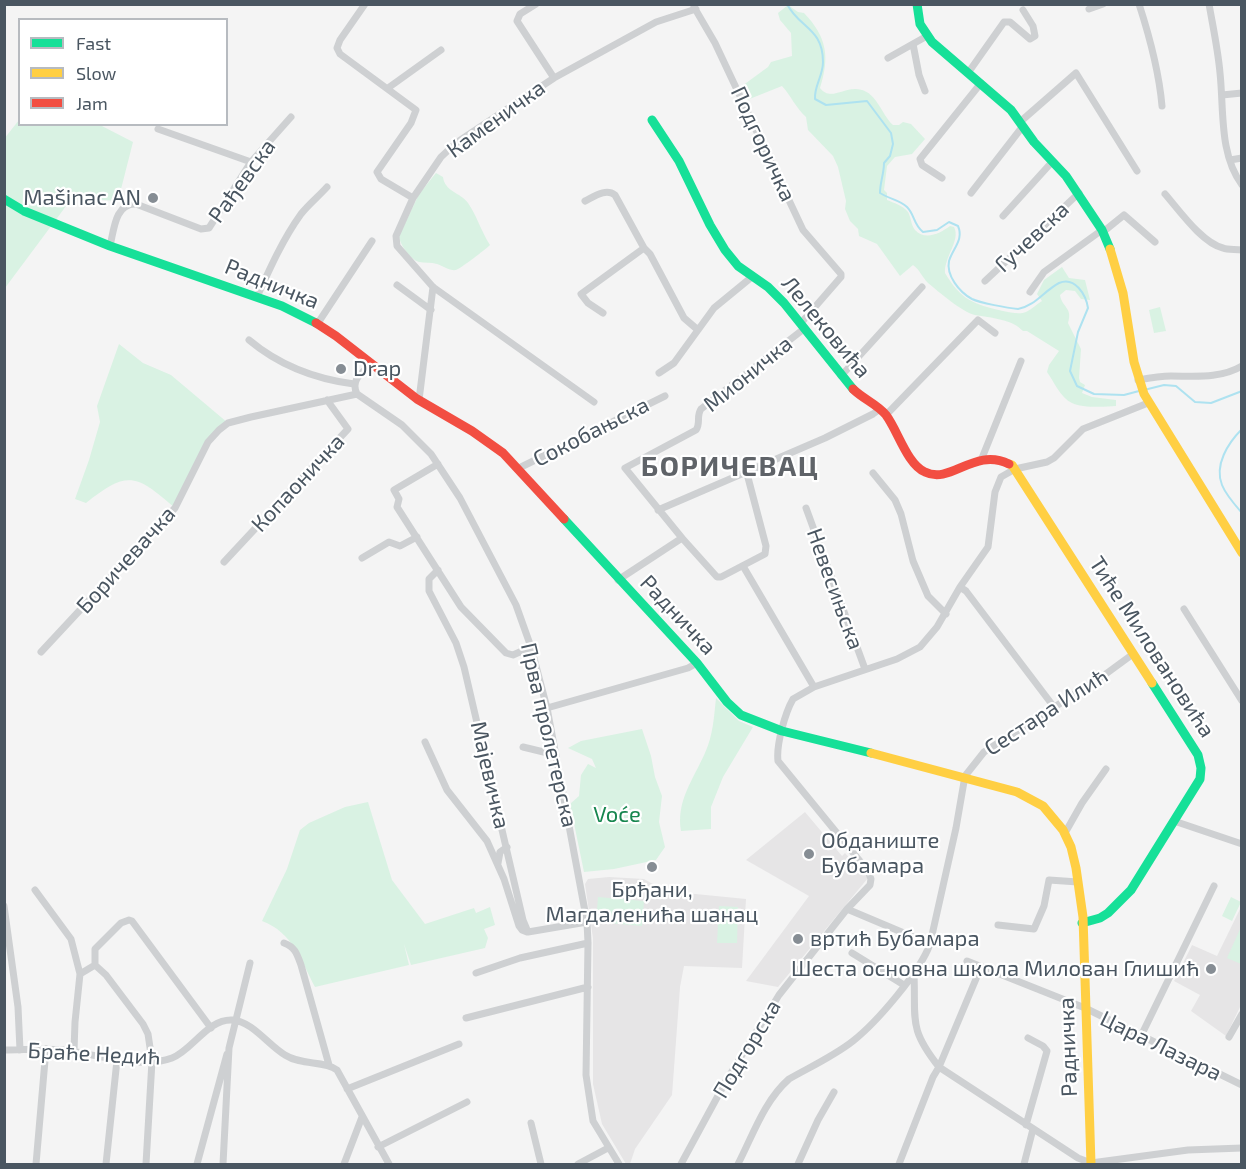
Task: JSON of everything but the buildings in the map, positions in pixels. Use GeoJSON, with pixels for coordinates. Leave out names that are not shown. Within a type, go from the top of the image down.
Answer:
{"type":"FeatureCollection","features":[{"type":"Feature","properties":{"kind":"street"},"geometry":{"type":"LineString","coordinates":[[365,4],[337,48],[340,54],[414,107],[416,112],[411,123],[378,170],[381,179],[413,198]]}},
{"type":"Feature","properties":{"kind":"street"},"geometry":{"type":"LineString","coordinates":[[536,4],[520,14],[517,21],[554,78]]}},
{"type":"Feature","properties":{"kind":"street"},"geometry":{"type":"LineString","coordinates":[[916,4],[920,24],[927,36],[1003,101],[1079,193],[1103,231],[1114,258],[1123,293],[1143,391],[1242,553]]}},
{"type":"Feature","properties":{"kind":"street"},"geometry":{"type":"LineString","coordinates":[[1089,9],[1103,4]]}},
{"type":"Feature","properties":{"kind":"street"},"geometry":{"type":"LineString","coordinates":[[1139,4],[1152,46],[1162,106]]}},
{"type":"Feature","properties":{"kind":"street"},"geometry":{"type":"LineString","coordinates":[[1209,4],[1222,95],[1226,150],[1235,176],[1242,185]]}},
{"type":"Feature","properties":{"kind":"street","name":"Каменичка"},"geometry":{"type":"LineString","coordinates":[[433,287],[397,246],[396,241],[398,229],[413,198],[448,149],[554,78],[656,22],[694,7]]}},
{"type":"Feature","properties":{"kind":"street","name":"Подгоричка"},"geometry":{"type":"LineString","coordinates":[[694,7],[715,43],[803,230],[839,270],[841,277]]}},
{"type":"Feature","properties":{"kind":"street"},"geometry":{"type":"LineString","coordinates":[[968,73],[1004,22],[1010,22],[1030,39],[1035,36],[1033,26],[1023,10]]}},
{"type":"Feature","properties":{"kind":"street"},"geometry":{"type":"LineString","coordinates":[[888,58],[927,36]]}},
{"type":"Feature","properties":{"kind":"street"},"geometry":{"type":"LineString","coordinates":[[913,44],[919,75],[925,91]]}},
{"type":"Feature","properties":{"kind":"street"},"geometry":{"type":"LineString","coordinates":[[388,88],[441,50]]}},
{"type":"Feature","properties":{"kind":"street"},"geometry":{"type":"LineString","coordinates":[[971,193],[1022,124],[1076,73],[1137,171]]}},
{"type":"Feature","properties":{"kind":"street"},"geometry":{"type":"LineString","coordinates":[[942,178],[922,165],[920,159],[981,83]]}},
{"type":"Feature","properties":{"kind":"street"},"geometry":{"type":"LineString","coordinates":[[1222,95],[1242,93]]}},
{"type":"Feature","properties":{"kind":"street","name":"Рађевска"},"geometry":{"type":"LineString","coordinates":[[110,246],[119,212],[130,204],[201,229],[209,228],[251,162],[291,117]]}},
{"type":"Feature","properties":{"kind":"street","name":"Лелековића"},"geometry":{"type":"LineString","coordinates":[[652,120],[680,163],[722,244],[737,264],[774,291],[857,394],[883,412],[918,467],[923,472],[940,475],[982,458]]}},
{"type":"Feature","properties":{"kind":"street"},"geometry":{"type":"LineString","coordinates":[[158,129],[251,162]]}},
{"type":"Feature","properties":{"kind":"street"},"geometry":{"type":"LineString","coordinates":[[1230,160],[1242,158]]}},
{"type":"Feature","properties":{"kind":"street"},"geometry":{"type":"LineString","coordinates":[[1003,216],[1052,162]]}},
{"type":"Feature","properties":{"kind":"street"},"geometry":{"type":"LineString","coordinates":[[257,297],[276,257],[304,210],[327,187]]}},
{"type":"Feature","properties":{"kind":"street"},"geometry":{"type":"LineString","coordinates":[[585,201],[604,192],[613,193],[644,248],[650,254],[684,318],[698,330]]}},
{"type":"Feature","properties":{"kind":"street","name":"Гучевска"},"geometry":{"type":"LineString","coordinates":[[985,281],[1079,193]]}},
{"type":"Feature","properties":{"kind":"street"},"geometry":{"type":"LineString","coordinates":[[1165,194],[1198,231],[1213,244],[1223,248],[1242,250]]}},
{"type":"Feature","properties":{"kind":"street","name":"Радничка"},"geometry":{"type":"LineString","coordinates":[[4,199],[24,211],[110,246],[257,297],[318,323],[419,400],[503,453],[697,663],[735,711],[782,731],[1007,788],[1038,802],[1050,812],[1065,833],[1078,882],[1085,966],[1091,1164]]}},
{"type":"Feature","properties":{"kind":"street"},"geometry":{"type":"LineString","coordinates":[[1030,292],[1044,272],[1124,215],[1155,242]]}},
{"type":"Feature","properties":{"kind":"street"},"geometry":{"type":"LineString","coordinates":[[318,323],[372,241]]}},
{"type":"Feature","properties":{"kind":"street"},"geometry":{"type":"LineString","coordinates":[[603,313],[588,303],[581,294],[644,248]]}},
{"type":"Feature","properties":{"kind":"street"},"geometry":{"type":"LineString","coordinates":[[659,373],[674,363],[714,308],[753,276]]}},
{"type":"Feature","properties":{"kind":"street","name":"Мионичка"},"geometry":{"type":"LineString","coordinates":[[743,566],[717,577],[681,538],[625,468],[696,430],[700,409],[803,326],[841,277]]}},
{"type":"Feature","properties":{"kind":"street"},"geometry":{"type":"LineString","coordinates":[[398,285],[431,310]]}},
{"type":"Feature","properties":{"kind":"street"},"geometry":{"type":"LineString","coordinates":[[419,400],[433,287]]}},
{"type":"Feature","properties":{"kind":"street"},"geometry":{"type":"LineString","coordinates":[[433,287],[594,402]]}},
{"type":"Feature","properties":{"kind":"street"},"geometry":{"type":"LineString","coordinates":[[841,376],[922,287]]}},
{"type":"Feature","properties":{"kind":"street"},"geometry":{"type":"LineString","coordinates":[[658,510],[746,470],[825,438],[873,414],[883,412],[978,320],[995,333]]}},
{"type":"Feature","properties":{"kind":"street"},"geometry":{"type":"LineString","coordinates":[[249,340],[270,357],[295,368],[327,380],[354,384]]}},
{"type":"Feature","properties":{"kind":"street"},"geometry":{"type":"LineString","coordinates":[[1015,469],[1002,460],[982,458],[1021,361]]}},
{"type":"Feature","properties":{"kind":"street"},"geometry":{"type":"LineString","coordinates":[[357,394],[354,384],[371,364]]}},
{"type":"Feature","properties":{"kind":"street"},"geometry":{"type":"LineString","coordinates":[[782,731],[792,699],[814,687],[897,659],[912,651],[931,634],[988,547],[995,492],[999,480],[1006,473],[1047,462],[1083,429],[1168,375],[1212,375],[1242,366]]}},
{"type":"Feature","properties":{"kind":"street","name":"Боричевачка"},"geometry":{"type":"LineString","coordinates":[[41,652],[175,508],[208,442],[219,430],[228,423],[357,394]]}},
{"type":"Feature","properties":{"kind":"street","name":"Прва пролетерска"},"geometry":{"type":"LineString","coordinates":[[357,394],[414,435],[438,464],[460,498],[516,605],[531,647],[547,708],[587,922],[586,1075],[593,1121],[619,1164]]}},
{"type":"Feature","properties":{"kind":"street","name":"Сокобањска"},"geometry":{"type":"LineString","coordinates":[[518,469],[665,396]]}},
{"type":"Feature","properties":{"kind":"street","name":"Копаоничка"},"geometry":{"type":"LineString","coordinates":[[224,562],[348,429],[327,400]]}},
{"type":"Feature","properties":{"kind":"street"},"geometry":{"type":"LineString","coordinates":[[438,464],[394,490],[399,499],[397,507],[461,607],[506,653],[513,655],[531,647]]}},
{"type":"Feature","properties":{"kind":"street","name":"Тиће Миловановића"},"geometry":{"type":"LineString","coordinates":[[1015,469],[1200,760],[1202,768],[1200,779],[1131,890],[1100,918],[1082,923]]}},
{"type":"Feature","properties":{"kind":"street"},"geometry":{"type":"LineString","coordinates":[[746,470],[767,550],[765,554],[743,566],[814,687]]}},
{"type":"Feature","properties":{"kind":"street"},"geometry":{"type":"LineString","coordinates":[[873,472],[895,500],[913,561],[928,596],[946,614]]}},
{"type":"Feature","properties":{"kind":"street","name":"Невесињска"},"geometry":{"type":"LineString","coordinates":[[806,508],[865,669]]}},
{"type":"Feature","properties":{"kind":"street"},"geometry":{"type":"LineString","coordinates":[[362,558],[389,542],[400,546],[417,537]]}},
{"type":"Feature","properties":{"kind":"street"},"geometry":{"type":"LineString","coordinates":[[618,579],[681,538]]}},
{"type":"Feature","properties":{"kind":"street","name":"Мајевичка"},"geometry":{"type":"LineString","coordinates":[[438,570],[429,579],[429,591],[456,643],[464,667],[523,920],[528,932]]}},
{"type":"Feature","properties":{"kind":"street"},"geometry":{"type":"LineString","coordinates":[[960,587],[966,591],[1054,707]]}},
{"type":"Feature","properties":{"kind":"street"},"geometry":{"type":"LineString","coordinates":[[1184,609],[1242,701]]}},
{"type":"Feature","properties":{"kind":"street","name":"Сестара Илић"},"geometry":{"type":"LineString","coordinates":[[965,776],[984,752],[1133,654]]}},
{"type":"Feature","properties":{"kind":"street"},"geometry":{"type":"LineString","coordinates":[[547,708],[688,668],[697,663]]}},
{"type":"Feature","properties":{"kind":"street","name":"Подгорска"},"geometry":{"type":"LineString","coordinates":[[681,1164],[726,1081],[766,1016],[794,975],[847,909],[870,885],[871,879],[868,871],[778,761],[777,754],[782,731]]}},
{"type":"Feature","properties":{"kind":"street"},"geometry":{"type":"LineString","coordinates":[[425,742],[447,790],[477,826],[498,863],[522,930],[528,932],[587,922]]}},
{"type":"Feature","properties":{"kind":"street"},"geometry":{"type":"LineString","coordinates":[[523,747],[556,755]]}},
{"type":"Feature","properties":{"kind":"street"},"geometry":{"type":"LineString","coordinates":[[1065,833],[1082,803],[1106,769]]}},
{"type":"Feature","properties":{"kind":"street"},"geometry":{"type":"LineString","coordinates":[[738,1164],[773,1095],[781,1086],[852,1041],[914,975],[924,959],[930,944],[957,828],[965,776]]}},
{"type":"Feature","properties":{"kind":"street"},"geometry":{"type":"LineString","coordinates":[[1174,821],[1242,844]]}},
{"type":"Feature","properties":{"kind":"street"},"geometry":{"type":"LineString","coordinates":[[498,863],[500,852],[507,847]]}},
{"type":"Feature","properties":{"kind":"street"},"geometry":{"type":"LineString","coordinates":[[998,926],[1034,929],[1044,906],[1049,880],[1078,882]]}},
{"type":"Feature","properties":{"kind":"street"},"geometry":{"type":"LineString","coordinates":[[1141,1036],[1214,885]]}},
{"type":"Feature","properties":{"kind":"street"},"geometry":{"type":"LineString","coordinates":[[35,890],[71,939],[80,974],[74,1052]]}},
{"type":"Feature","properties":{"kind":"street"},"geometry":{"type":"LineString","coordinates":[[4,906],[18,1007],[20,1050]]}},
{"type":"Feature","properties":{"kind":"street"},"geometry":{"type":"LineString","coordinates":[[847,909],[930,944]]}},
{"type":"Feature","properties":{"kind":"street"},"geometry":{"type":"LineString","coordinates":[[146,1164],[152,1061],[146,1029],[106,975],[95,965],[95,949],[121,923],[129,920],[211,1028]]}},
{"type":"Feature","properties":{"kind":"street"},"geometry":{"type":"LineString","coordinates":[[476,973],[520,958],[588,942]]}},
{"type":"Feature","properties":{"kind":"street"},"geometry":{"type":"LineString","coordinates":[[284,943],[296,951],[301,964],[329,1065]]}},
{"type":"Feature","properties":{"kind":"street"},"geometry":{"type":"LineString","coordinates":[[852,953],[904,985]]}},
{"type":"Feature","properties":{"kind":"street","name":"Цара Лазара"},"geometry":{"type":"LineString","coordinates":[[967,961],[1085,1008],[1242,1085]]}},
{"type":"Feature","properties":{"kind":"street"},"geometry":{"type":"LineString","coordinates":[[196,1164],[250,963]]}},
{"type":"Feature","properties":{"kind":"street"},"geometry":{"type":"LineString","coordinates":[[80,974],[95,965]]}},
{"type":"Feature","properties":{"kind":"street"},"geometry":{"type":"LineString","coordinates":[[899,1164],[933,1077],[939,1068],[981,967]]}},
{"type":"Feature","properties":{"kind":"street"},"geometry":{"type":"LineString","coordinates":[[914,975],[914,1024],[925,1050],[939,1068],[1078,1158],[1091,1164],[1188,1150],[1242,1148]]}},
{"type":"Feature","properties":{"kind":"street"},"geometry":{"type":"LineString","coordinates":[[466,1018],[588,987]]}},
{"type":"Feature","properties":{"kind":"street"},"geometry":{"type":"LineString","coordinates":[[1229,1037],[1242,1014]]}},
{"type":"Feature","properties":{"kind":"street","name":"Браће Недић"},"geometry":{"type":"LineString","coordinates":[[4,1050],[46,1049],[117,1060],[152,1061],[176,1056],[211,1028],[224,1021],[235,1021]]}},
{"type":"Feature","properties":{"kind":"street"},"geometry":{"type":"LineString","coordinates":[[235,1021],[246,1024],[275,1048],[296,1060],[329,1065],[338,1072],[389,1164]]}},
{"type":"Feature","properties":{"kind":"street"},"geometry":{"type":"LineString","coordinates":[[1024,1164],[1029,1127],[1047,1051],[1043,1046],[1028,1038]]}},
{"type":"Feature","properties":{"kind":"street"},"geometry":{"type":"LineString","coordinates":[[347,1089],[459,1044]]}},
{"type":"Feature","properties":{"kind":"street"},"geometry":{"type":"LineString","coordinates":[[223,1164],[229,1048]]}},
{"type":"Feature","properties":{"kind":"street"},"geometry":{"type":"LineString","coordinates":[[36,1164],[46,1049]]}},
{"type":"Feature","properties":{"kind":"street"},"geometry":{"type":"LineString","coordinates":[[106,1164],[117,1060]]}},
{"type":"Feature","properties":{"kind":"street"},"geometry":{"type":"LineString","coordinates":[[798,1164],[834,1092]]}},
{"type":"Feature","properties":{"kind":"street"},"geometry":{"type":"LineString","coordinates":[[378,1147],[467,1102]]}},
{"type":"Feature","properties":{"kind":"street"},"geometry":{"type":"LineString","coordinates":[[344,1164],[362,1117]]}},
{"type":"Feature","properties":{"kind":"street"},"geometry":{"type":"LineString","coordinates":[[531,1123],[541,1164]]}},
{"type":"Feature","properties":{"kind":"street"},"geometry":{"type":"LineString","coordinates":[[578,1164],[608,1148]]}},
{"type":"Feature","properties":{"kind":"shaded area","name":"вртић Бубамара"},"geometry":{"type":"Polygon","coordinates":[[[805,812],[842,856],[845,853],[868,878],[778,987],[746,981],[809,896],[746,860],[805,812]]]}},
{"type":"Feature","properties":{"kind":"shaded area"},"geometry":{"type":"Polygon","coordinates":[[[609,877],[644,879],[665,891],[746,899],[742,968],[684,966],[680,987],[672,1095],[635,1149],[630,1164],[626,1164],[602,1124],[593,1084],[593,938],[585,884],[588,879],[609,877]]]}},
{"type":"Feature","properties":{"kind":"shaded area","name":"Шеста основна школа Милован Глишић"},"geometry":{"type":"Polygon","coordinates":[[[1241,907],[1241,1005],[1226,1036],[1191,1011],[1200,995],[1174,981],[1192,945],[1217,956],[1241,907]]]}},
{"type":"Feature","properties":{"kind":"green space"},"geometry":{"type":"Polygon","coordinates":[[[788,5],[804,13],[818,30],[822,39],[825,67],[820,88],[824,92],[832,94],[851,89],[863,90],[874,98],[893,125],[903,122],[911,124],[925,139],[912,154],[895,157],[887,166],[884,190],[887,193],[887,200],[908,212],[915,230],[919,233],[933,235],[950,226],[954,227],[956,232],[954,243],[945,273],[962,295],[984,306],[1023,313],[1042,301],[1037,294],[1044,280],[1062,267],[1069,278],[1085,280],[1090,300],[1081,299],[1075,291],[1066,290],[1060,295],[1069,314],[1068,323],[1081,349],[1079,378],[1080,382],[1085,385],[1082,393],[1092,397],[1116,400],[1116,406],[1076,405],[1068,401],[1047,372],[1059,351],[1013,324],[964,310],[928,283],[913,265],[900,276],[877,244],[859,236],[858,229],[850,221],[845,209],[846,201],[833,156],[808,130],[806,117],[782,86],[747,100],[742,86],[768,67],[771,62],[792,56],[791,33],[780,20],[778,13],[788,5]]]}},
{"type":"Feature","properties":{"kind":"green space"},"geometry":{"type":"Polygon","coordinates":[[[18,121],[18,126],[102,126],[133,142],[118,201],[72,198],[5,288],[4,139],[18,121]]]}},
{"type":"Feature","properties":{"kind":"green space"},"geometry":{"type":"Polygon","coordinates":[[[436,173],[443,177],[450,189],[468,203],[490,245],[456,270],[435,263],[419,262],[412,258],[401,243],[399,236],[419,194],[436,173]]]}},
{"type":"Feature","properties":{"kind":"green space"},"geometry":{"type":"Polygon","coordinates":[[[1160,307],[1166,331],[1154,333],[1149,310],[1160,307]]]}},
{"type":"Feature","properties":{"kind":"green space"},"geometry":{"type":"Polygon","coordinates":[[[119,344],[143,363],[171,375],[228,423],[213,436],[175,508],[151,489],[132,480],[112,485],[86,503],[75,499],[100,422],[97,406],[119,344]]]}},
{"type":"Feature","properties":{"kind":"green space"},"geometry":{"type":"Polygon","coordinates":[[[716,698],[739,721],[753,727],[723,777],[711,807],[711,829],[681,831],[683,800],[708,746],[716,698]]]}},
{"type":"Feature","properties":{"kind":"green space","name":"Voće"},"geometry":{"type":"Polygon","coordinates":[[[642,729],[662,796],[659,822],[665,847],[656,860],[614,869],[584,872],[570,804],[579,796],[581,775],[588,764],[596,768],[592,759],[568,748],[581,741],[642,729]]]}},
{"type":"Feature","properties":{"kind":"green space"},"geometry":{"type":"Polygon","coordinates":[[[368,802],[392,880],[425,924],[474,908],[476,913],[490,907],[495,925],[484,929],[488,938],[485,948],[411,965],[404,944],[409,965],[315,987],[300,957],[288,940],[281,932],[262,921],[287,869],[300,830],[309,823],[345,807],[368,802]]]}},
{"type":"Feature","properties":{"kind":"green space"},"geometry":{"type":"Polygon","coordinates":[[[598,897],[644,901],[642,926],[596,922],[598,897]]]}},
{"type":"Feature","properties":{"kind":"green space"},"geometry":{"type":"Polygon","coordinates":[[[1231,897],[1241,902],[1232,921],[1222,916],[1231,897]]]}},
{"type":"Feature","properties":{"kind":"green space"},"geometry":{"type":"Polygon","coordinates":[[[719,906],[738,907],[737,943],[717,943],[719,906]]]}},
{"type":"Feature","properties":{"kind":"green space"},"geometry":{"type":"Polygon","coordinates":[[[1241,927],[1241,964],[1227,958],[1241,927]]]}},
{"type":"Feature","properties":{"kind":"waterway"},"geometry":{"type":"LineString","coordinates":[[787,4],[815,35],[822,51],[823,67],[815,99],[826,105],[867,101],[891,133],[893,144],[890,156],[884,163],[880,193],[907,207],[917,226],[923,232],[937,230],[949,222],[958,226],[959,240],[949,261],[950,272],[958,288],[976,301],[1018,309],[1034,302],[1059,283],[1075,284],[1085,298],[1088,308],[1078,332],[1070,371],[1077,386],[1094,394],[1124,395],[1139,391]]}},
{"type":"Feature","properties":{"kind":"waterway"},"geometry":{"type":"LineString","coordinates":[[1144,390],[1164,385],[1176,386],[1195,402],[1211,403],[1242,391]]}},
{"type":"Feature","properties":{"kind":"waterway"},"geometry":{"type":"LineString","coordinates":[[1242,429],[1227,448],[1220,470],[1224,489],[1242,513]]}},
{"type":"Feature","properties":{"kind":"traffic: fast"},"geometry":{"type":"LineString","coordinates":[[917,4],[920,24],[932,42],[1011,110],[1034,142],[1066,176],[1102,230],[1110,249]]}},
{"type":"Feature","properties":{"kind":"traffic: fast"},"geometry":{"type":"LineString","coordinates":[[652,120],[679,161],[710,225],[725,250],[738,266],[768,287],[784,303],[853,389]]}},
{"type":"Feature","properties":{"kind":"traffic: fast"},"geometry":{"type":"LineString","coordinates":[[4,199],[24,211],[110,246],[282,306],[316,323]]}},
{"type":"Feature","properties":{"kind":"traffic: fast"},"geometry":{"type":"LineString","coordinates":[[564,519],[697,663],[727,702],[741,715],[782,731],[871,753]]}},
{"type":"Feature","properties":{"kind":"traffic: fast"},"geometry":{"type":"LineString","coordinates":[[1082,923],[1108,913],[1131,890],[1200,779],[1201,768],[1198,755],[1152,683]]}},
{"type":"Feature","properties":{"kind":"traffic: slow"},"geometry":{"type":"LineString","coordinates":[[1110,249],[1123,293],[1134,362],[1144,394],[1242,553]]}},
{"type":"Feature","properties":{"kind":"traffic: slow"},"geometry":{"type":"LineString","coordinates":[[1009,464],[1012,465],[1152,683]]}},
{"type":"Feature","properties":{"kind":"traffic: slow"},"geometry":{"type":"LineString","coordinates":[[871,753],[1017,792],[1043,806],[1063,830],[1071,847],[1076,868],[1083,917],[1091,1164]]}},
{"type":"Feature","properties":{"kind":"traffic: jam"},"geometry":{"type":"LineString","coordinates":[[316,323],[417,399],[472,431],[503,453],[564,519]]}},
{"type":"Feature","properties":{"kind":"traffic: jam"},"geometry":{"type":"LineString","coordinates":[[853,389],[886,415],[908,455],[925,472],[935,475],[944,474],[985,460],[996,460],[1009,464]]}},
{"type":"Feature","properties":{"kind":"place","name":"Mašinac AN"},"geometry":{"type":"Point","coordinates":[153,198]}},
{"type":"Feature","properties":{"kind":"place","name":"Drap"},"geometry":{"type":"Point","coordinates":[341,369]}},
{"type":"Feature","properties":{"kind":"place","name":"Обданиште Бубамара"},"geometry":{"type":"Point","coordinates":[809,854]}},
{"type":"Feature","properties":{"kind":"place","name":"Брђани, Магдаленића шанац"},"geometry":{"type":"Point","coordinates":[652,867]}},
{"type":"Feature","properties":{"kind":"place","name":"вртић Бубамара"},"geometry":{"type":"Point","coordinates":[798,939]}},
{"type":"Feature","properties":{"kind":"place","name":"Шеста основна школа Милован Глишић"},"geometry":{"type":"Point","coordinates":[1211,969]}},
{"type":"Feature","properties":{"kind":"district","name":"БОРИЧЕВАЦ"},"geometry":{"type":"Point","coordinates":[730,467]}}]}
